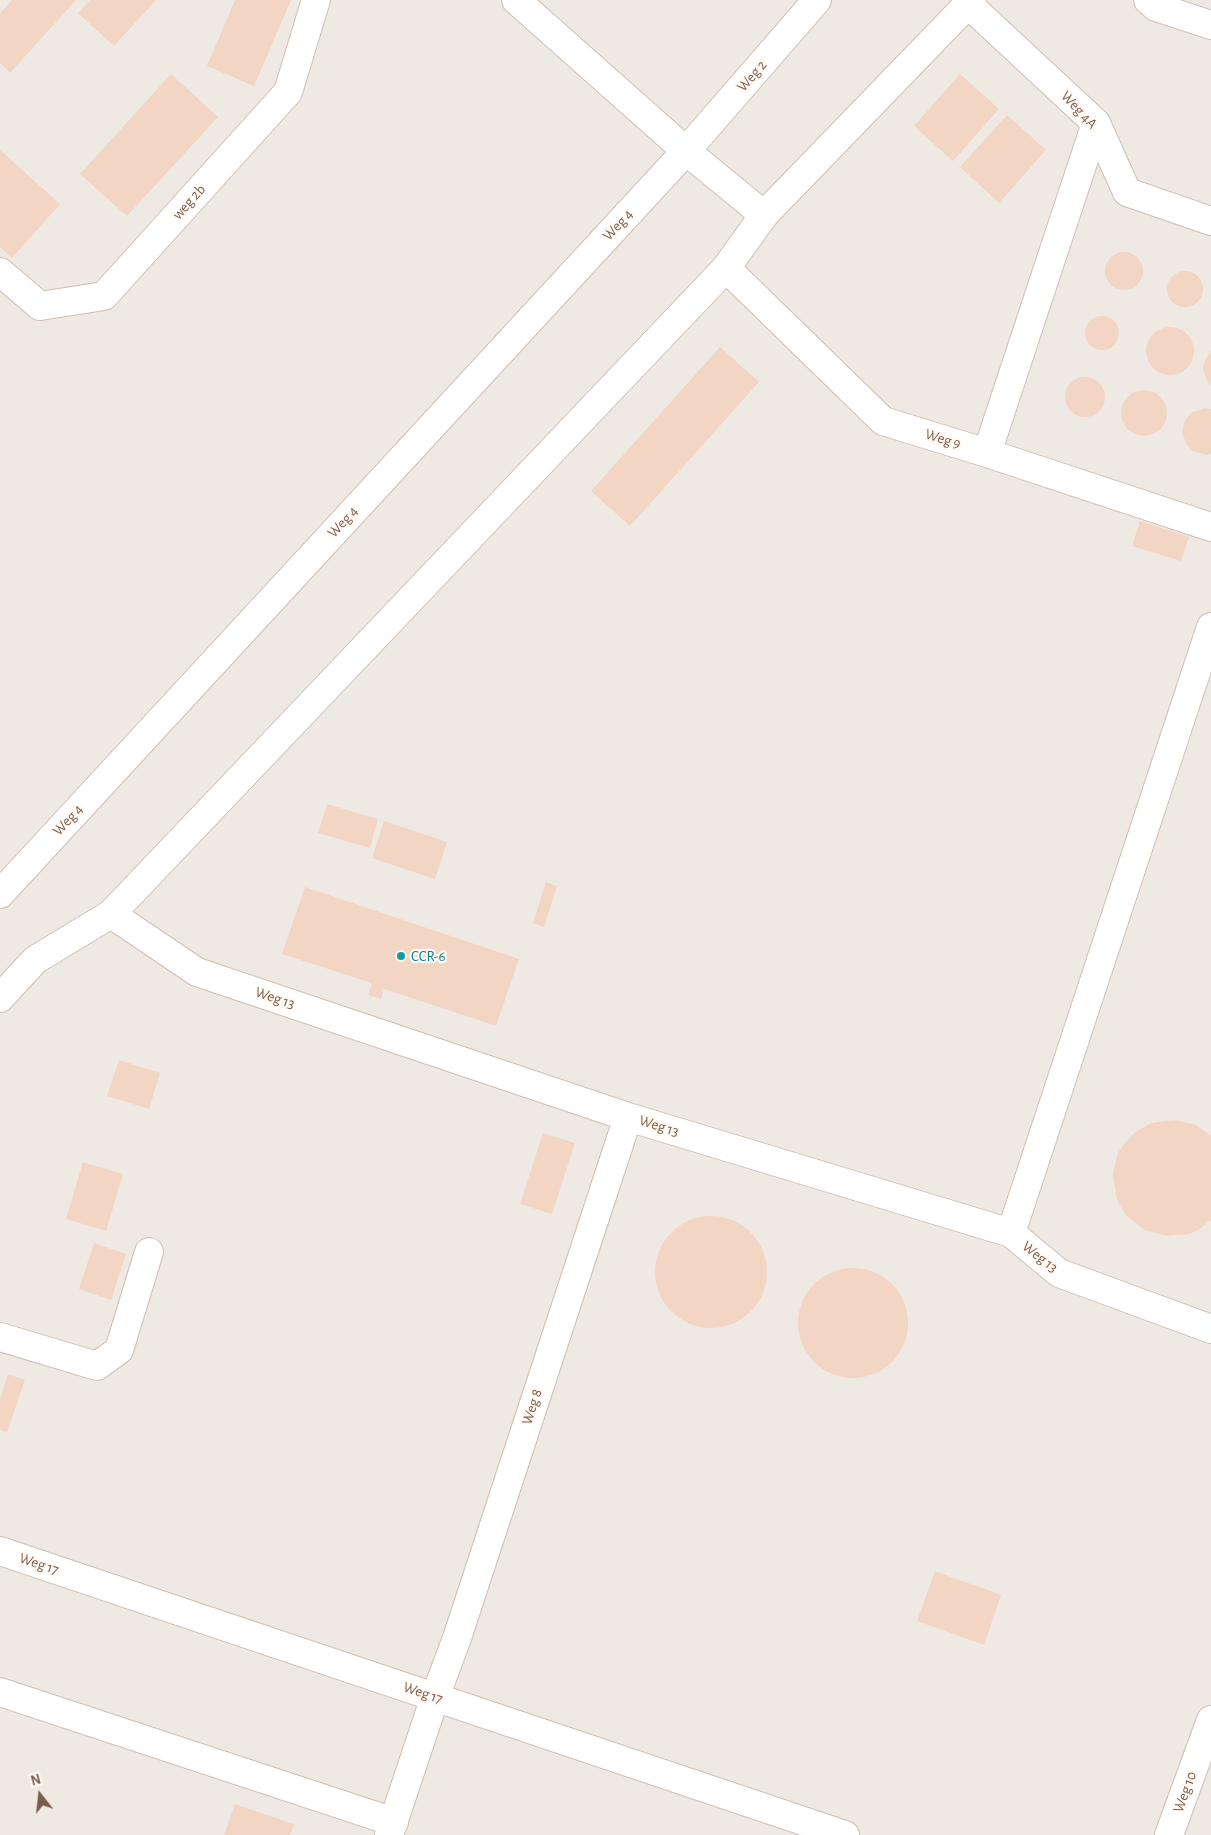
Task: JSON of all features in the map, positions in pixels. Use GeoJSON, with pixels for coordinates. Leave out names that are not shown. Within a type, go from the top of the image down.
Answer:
{"type":"FeatureCollection","features":[{"type":"Feature","properties":{"kind":"lane","name":"weg 2b"},"geometry":{"type":"LineString","coordinates":[[0,272],[40,306],[104,296],[288,92],[316,0]]}},
{"type":"Feature","properties":{"kind":"lane"},"geometry":{"type":"LineString","coordinates":[[516,0],[686,151],[764,215]]}},
{"type":"Feature","properties":{"kind":"lane","name":"Weg 2"},"geometry":{"type":"LineString","coordinates":[[686,151],[817,0]]}},
{"type":"Feature","properties":{"kind":"lane"},"geometry":{"type":"LineString","coordinates":[[1148,0],[1156,7],[1211,25]]}},
{"type":"Feature","properties":{"kind":"lane"},"geometry":{"type":"LineString","coordinates":[[0,998],[35,960],[111,914],[726,268],[764,215],[970,2]]}},
{"type":"Feature","properties":{"kind":"lane","name":"Weg 4A"},"geometry":{"type":"LineString","coordinates":[[970,2],[1096,124],[1128,192],[1211,221]]}},
{"type":"Feature","properties":{"kind":"lane"},"geometry":{"type":"LineString","coordinates":[[987,453],[1096,124]]}},
{"type":"Feature","properties":{"kind":"lane","name":"Weg 4"},"geometry":{"type":"LineString","coordinates":[[0,894],[686,151]]}},
{"type":"Feature","properties":{"kind":"lane","name":"Weg 9"},"geometry":{"type":"LineString","coordinates":[[726,268],[882,421],[987,453],[1211,527]]}},
{"type":"Feature","properties":{"kind":"lane"},"geometry":{"type":"LineString","coordinates":[[1011,1233],[1211,627]]}},
{"type":"Feature","properties":{"kind":"lane","name":"Weg 13"},"geometry":{"type":"LineString","coordinates":[[111,914],[197,972],[628,1117],[1011,1233],[1059,1272],[1211,1329]]}},
{"type":"Feature","properties":{"kind":"lane","name":"Weg 8"},"geometry":{"type":"LineString","coordinates":[[391,1829],[460,1628],[628,1117]]}},
{"type":"Feature","properties":{"kind":"lane"},"geometry":{"type":"LineString","coordinates":[[0,1337],[97,1366],[119,1350],[149,1252]]}},
{"type":"Feature","properties":{"kind":"lane","name":"Weg 17"},"geometry":{"type":"LineString","coordinates":[[0,1551],[846,1835]]}},
{"type":"Feature","properties":{"kind":"lane"},"geometry":{"type":"LineString","coordinates":[[0,1692],[391,1829]]}},
{"type":"Feature","properties":{"kind":"lane","name":"Weg 10"},"geometry":{"type":"LineString","coordinates":[[1169,1835],[1211,1720]]}},
{"type":"Feature","properties":{"kind":"shaded area"},"geometry":{"type":"Polygon","coordinates":[[[0,0],[1211,0],[1211,1835],[0,1835],[0,0]]]}},
{"type":"Feature","properties":{"kind":"building"},"geometry":{"type":"Polygon","coordinates":[[[12,0],[76,0],[10,73],[0,63],[0,14],[12,0]]]}},
{"type":"Feature","properties":{"kind":"building"},"geometry":{"type":"Polygon","coordinates":[[[90,0],[156,0],[114,46],[78,13],[90,0]]]}},
{"type":"Feature","properties":{"kind":"building"},"geometry":{"type":"Polygon","coordinates":[[[235,0],[291,0],[254,86],[207,66],[235,0]]]}},
{"type":"Feature","properties":{"kind":"building"},"geometry":{"type":"Polygon","coordinates":[[[171,74],[218,117],[127,216],[80,174],[171,74]]]}},
{"type":"Feature","properties":{"kind":"building"},"geometry":{"type":"Polygon","coordinates":[[[960,74],[999,109],[953,161],[914,126],[960,74]]]}},
{"type":"Feature","properties":{"kind":"building"},"geometry":{"type":"Polygon","coordinates":[[[1007,115],[1046,150],[999,203],[960,167],[1007,115]]]}},
{"type":"Feature","properties":{"kind":"building"},"geometry":{"type":"Polygon","coordinates":[[[0,150],[60,204],[12,258],[0,247],[0,150]]]}},
{"type":"Feature","properties":{"kind":"building"},"geometry":{"type":"Polygon","coordinates":[[[1124,252],[1137,258],[1143,271],[1137,284],[1124,290],[1111,284],[1105,271],[1111,258],[1124,252]]]}},
{"type":"Feature","properties":{"kind":"building"},"geometry":{"type":"Polygon","coordinates":[[[1185,271],[1192,272],[1198,276],[1202,282],[1202,296],[1198,302],[1192,306],[1185,307],[1178,306],[1172,302],[1168,296],[1167,289],[1168,282],[1172,276],[1178,272],[1185,271]]]}},
{"type":"Feature","properties":{"kind":"building"},"geometry":{"type":"Polygon","coordinates":[[[1102,316],[1114,321],[1119,333],[1114,345],[1102,350],[1090,345],[1085,333],[1090,321],[1102,316]]]}},
{"type":"Feature","properties":{"kind":"building"},"geometry":{"type":"Polygon","coordinates":[[[1165,327],[1175,327],[1187,334],[1194,346],[1194,356],[1187,368],[1175,375],[1165,375],[1157,371],[1150,364],[1146,356],[1146,346],[1150,338],[1157,331],[1165,327]]]}},
{"type":"Feature","properties":{"kind":"building"},"geometry":{"type":"Polygon","coordinates":[[[720,347],[759,382],[630,526],[591,491],[720,347]]]}},
{"type":"Feature","properties":{"kind":"building"},"geometry":{"type":"Polygon","coordinates":[[[1211,351],[1211,385],[1206,379],[1203,369],[1205,360],[1211,351]]]}},
{"type":"Feature","properties":{"kind":"building"},"geometry":{"type":"Polygon","coordinates":[[[1089,377],[1096,380],[1102,386],[1105,397],[1104,405],[1096,414],[1089,417],[1081,417],[1074,414],[1066,405],[1065,393],[1068,386],[1077,378],[1089,377]]]}},
{"type":"Feature","properties":{"kind":"building"},"geometry":{"type":"Polygon","coordinates":[[[1144,390],[1157,394],[1163,400],[1167,413],[1163,426],[1157,432],[1144,436],[1131,432],[1125,426],[1121,413],[1125,400],[1131,394],[1144,390]]]}},
{"type":"Feature","properties":{"kind":"building"},"geometry":{"type":"Polygon","coordinates":[[[1205,408],[1211,409],[1211,454],[1206,455],[1193,451],[1187,445],[1182,433],[1184,423],[1189,415],[1205,408]]]}},
{"type":"Feature","properties":{"kind":"building"},"geometry":{"type":"Polygon","coordinates":[[[1140,521],[1189,537],[1181,561],[1132,546],[1140,521]]]}},
{"type":"Feature","properties":{"kind":"building"},"geometry":{"type":"Polygon","coordinates":[[[327,804],[378,819],[370,848],[318,833],[327,804]]]}},
{"type":"Feature","properties":{"kind":"building"},"geometry":{"type":"Polygon","coordinates":[[[384,821],[447,842],[435,879],[372,858],[384,821]]]}},
{"type":"Feature","properties":{"kind":"building"},"geometry":{"type":"Polygon","coordinates":[[[546,882],[557,886],[544,927],[533,923],[546,882]]]}},
{"type":"Feature","properties":{"kind":"building","name":"CCR-6"},"geometry":{"type":"Polygon","coordinates":[[[305,887],[519,959],[496,1026],[384,989],[381,999],[368,995],[372,983],[282,954],[305,887]]]}},
{"type":"Feature","properties":{"kind":"building"},"geometry":{"type":"Polygon","coordinates":[[[119,1060],[160,1073],[149,1109],[107,1096],[119,1060]]]}},
{"type":"Feature","properties":{"kind":"building"},"geometry":{"type":"Polygon","coordinates":[[[1174,1120],[1196,1125],[1211,1136],[1211,1220],[1189,1234],[1167,1236],[1145,1230],[1127,1216],[1116,1196],[1113,1174],[1118,1153],[1134,1133],[1151,1123],[1174,1120]]]}},
{"type":"Feature","properties":{"kind":"building"},"geometry":{"type":"Polygon","coordinates":[[[543,1133],[575,1143],[552,1214],[520,1204],[543,1133]]]}},
{"type":"Feature","properties":{"kind":"building"},"geometry":{"type":"Polygon","coordinates":[[[83,1162],[123,1174],[106,1231],[66,1219],[83,1162]]]}},
{"type":"Feature","properties":{"kind":"building"},"geometry":{"type":"Polygon","coordinates":[[[711,1216],[732,1221],[750,1233],[762,1251],[767,1272],[762,1293],[750,1311],[732,1323],[711,1328],[690,1323],[672,1311],[660,1293],[655,1272],[660,1251],[672,1233],[690,1221],[711,1216]]]}},
{"type":"Feature","properties":{"kind":"building"},"geometry":{"type":"Polygon","coordinates":[[[94,1243],[126,1254],[111,1300],[79,1289],[94,1243]]]}},
{"type":"Feature","properties":{"kind":"building"},"geometry":{"type":"Polygon","coordinates":[[[853,1268],[874,1272],[892,1284],[904,1302],[908,1323],[904,1344],[892,1362],[874,1374],[853,1378],[832,1374],[814,1362],[802,1344],[798,1323],[802,1302],[814,1284],[832,1272],[853,1268]]]}},
{"type":"Feature","properties":{"kind":"building"},"geometry":{"type":"Polygon","coordinates":[[[8,1374],[25,1380],[7,1432],[0,1430],[0,1399],[8,1374]]]}},
{"type":"Feature","properties":{"kind":"building"},"geometry":{"type":"Polygon","coordinates":[[[935,1571],[1001,1595],[984,1645],[917,1621],[935,1571]]]}},
{"type":"Feature","properties":{"kind":"building"},"geometry":{"type":"Polygon","coordinates":[[[235,1804],[294,1824],[290,1835],[224,1835],[235,1804]]]}},
{"type":"Feature","properties":{"kind":"place","name":"CCR-6"},"geometry":{"type":"Point","coordinates":[401,956]}}]}
